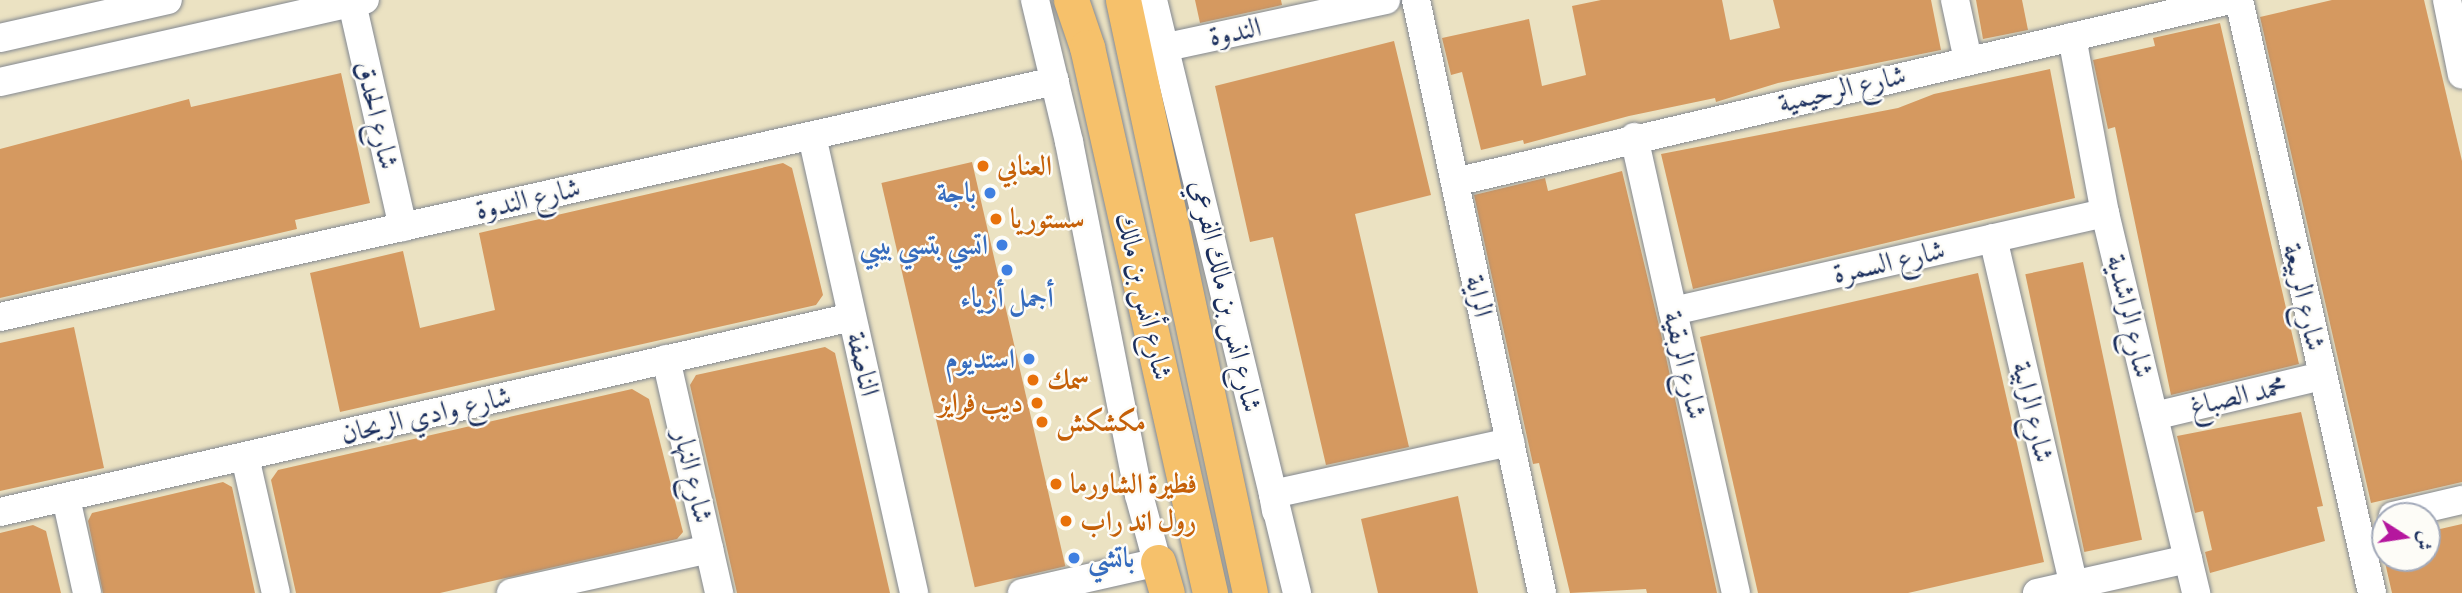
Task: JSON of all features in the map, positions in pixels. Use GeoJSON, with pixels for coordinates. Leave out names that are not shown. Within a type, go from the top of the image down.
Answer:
{"type":"FeatureCollection","features":[{"type":"Feature","properties":{"kind":"main road","name":"شارع أنس بن مالك"},"geometry":{"type":"LineString","coordinates":[[1071,0],[1087,47],[1210,593]]}},
{"type":"Feature","properties":{"kind":"main road"},"geometry":{"type":"LineString","coordinates":[[1123,0],[1250,593]]}},
{"type":"Feature","properties":{"kind":"street"},"geometry":{"type":"LineString","coordinates":[[0,38],[168,0]]}},
{"type":"Feature","properties":{"kind":"street"},"geometry":{"type":"LineString","coordinates":[[1023,593],[1163,583],[1139,495],[1069,142],[1035,0]]}},
{"type":"Feature","properties":{"kind":"street"},"geometry":{"type":"LineString","coordinates":[[1048,0],[1069,142]]}},
{"type":"Feature","properties":{"kind":"street","name":"شارع انس بن مالك الفرعي"},"geometry":{"type":"LineString","coordinates":[[1153,0],[1167,47],[1297,593]]}},
{"type":"Feature","properties":{"kind":"street","name":"الندوة"},"geometry":{"type":"LineString","coordinates":[[1167,47],[1386,0]]}},
{"type":"Feature","properties":{"kind":"street","name":"الراية"},"geometry":{"type":"LineString","coordinates":[[1416,0],[1542,593]]}},
{"type":"Feature","properties":{"kind":"street"},"geometry":{"type":"LineString","coordinates":[[1955,0],[1968,60]]}},
{"type":"Feature","properties":{"kind":"street","name":"شارع الرحيمية"},"geometry":{"type":"LineString","coordinates":[[1455,182],[1634,137],[2230,0]]}},
{"type":"Feature","properties":{"kind":"street","name":"شارع الربيعة"},"geometry":{"type":"LineString","coordinates":[[2239,0],[2372,593]]}},
{"type":"Feature","properties":{"kind":"street"},"geometry":{"type":"LineString","coordinates":[[2447,0],[2461,67]]}},
{"type":"Feature","properties":{"kind":"street"},"geometry":{"type":"LineString","coordinates":[[0,82],[358,1]]}},
{"type":"Feature","properties":{"kind":"street","name":"شارع الحدق"},"geometry":{"type":"LineString","coordinates":[[358,1],[403,227]]}},
{"type":"Feature","properties":{"kind":"street"},"geometry":{"type":"LineString","coordinates":[[43,28],[53,70]]}},
{"type":"Feature","properties":{"kind":"street","name":"شارع الراشدية"},"geometry":{"type":"LineString","coordinates":[[2072,37],[2105,213],[2196,593]]}},
{"type":"Feature","properties":{"kind":"street","name":"شارع الندوة"},"geometry":{"type":"LineString","coordinates":[[0,317],[1055,82]]}},
{"type":"Feature","properties":{"kind":"street","name":"الناصفة"},"geometry":{"type":"LineString","coordinates":[[812,136],[914,593]]}},
{"type":"Feature","properties":{"kind":"street","name":"شارع الربقية"},"geometry":{"type":"LineString","coordinates":[[1634,137],[1736,593]]}},
{"type":"Feature","properties":{"kind":"street","name":"شارع السمرة"},"geometry":{"type":"LineString","coordinates":[[1673,311],[2105,213]]}},
{"type":"Feature","properties":{"kind":"street","name":"شارع الرابية"},"geometry":{"type":"LineString","coordinates":[[1993,239],[2074,585]]}},
{"type":"Feature","properties":{"kind":"street","name":"شارع وادي الريحان"},"geometry":{"type":"LineString","coordinates":[[0,512],[852,317]]}},
{"type":"Feature","properties":{"kind":"street","name":"شارع النهار"},"geometry":{"type":"LineString","coordinates":[[666,359],[719,593]]}},
{"type":"Feature","properties":{"kind":"street","name":"محمد الصباغ"},"geometry":{"type":"LineString","coordinates":[[2154,416],[2322,376]]}},
{"type":"Feature","properties":{"kind":"street"},"geometry":{"type":"LineString","coordinates":[[1289,593],[1273,494],[1510,442]]}},
{"type":"Feature","properties":{"kind":"street"},"geometry":{"type":"LineString","coordinates":[[245,457],[276,593]]}},
{"type":"Feature","properties":{"kind":"street"},"geometry":{"type":"LineString","coordinates":[[66,498],[87,593]]}},
{"type":"Feature","properties":{"kind":"street"},"geometry":{"type":"LineString","coordinates":[[2441,505],[2462,500]]}},
{"type":"Feature","properties":{"kind":"street"},"geometry":{"type":"LineString","coordinates":[[2357,524],[2371,521]]}},
{"type":"Feature","properties":{"kind":"street"},"geometry":{"type":"LineString","coordinates":[[511,593],[709,549]]}},
{"type":"Feature","properties":{"kind":"street"},"geometry":{"type":"LineString","coordinates":[[2037,593],[2188,559]]}},
{"type":"Feature","properties":{"kind":"building"},"geometry":{"type":"Polygon","coordinates":[[[1195,0],[1281,0],[1282,5],[1200,23],[1195,0]]]}},
{"type":"Feature","properties":{"kind":"building"},"geometry":{"type":"Polygon","coordinates":[[[1601,0],[1722,0],[1730,40],[1780,28],[1773,0],[1931,0],[1941,50],[1778,83],[1716,102],[1715,98],[1629,116],[1524,144],[1523,140],[1481,150],[1462,72],[1451,75],[1442,38],[1529,19],[1542,86],[1586,75],[1572,6],[1601,0]]]}},
{"type":"Feature","properties":{"kind":"building"},"geometry":{"type":"Polygon","coordinates":[[[1976,0],[2022,0],[2028,30],[1983,39],[1976,0]]]}},
{"type":"Feature","properties":{"kind":"building"},"geometry":{"type":"Polygon","coordinates":[[[2332,0],[2424,0],[2462,161],[2462,482],[2371,503],[2260,17],[2332,0]]]}},
{"type":"Feature","properties":{"kind":"building"},"geometry":{"type":"Polygon","coordinates":[[[2220,23],[2299,364],[2171,395],[2115,127],[2108,129],[2093,60],[2155,46],[2153,38],[2220,23]]]}},
{"type":"Feature","properties":{"kind":"building"},"geometry":{"type":"Polygon","coordinates":[[[1394,41],[1431,195],[1355,214],[1409,447],[1326,465],[1273,237],[1250,242],[1215,86],[1394,41]]]}},
{"type":"Feature","properties":{"kind":"building"},"geometry":{"type":"Polygon","coordinates":[[[2050,69],[2075,198],[1693,289],[1661,154],[1898,108],[1934,94],[2050,69]]]}},
{"type":"Feature","properties":{"kind":"building"},"geometry":{"type":"Polygon","coordinates":[[[341,73],[370,203],[295,220],[297,229],[0,298],[0,149],[189,99],[191,107],[341,73]]]}},
{"type":"Feature","properties":{"kind":"building"},"geometry":{"type":"Polygon","coordinates":[[[972,162],[1065,566],[975,587],[881,183],[972,162]]]}},
{"type":"Feature","properties":{"kind":"building"},"geometry":{"type":"Polygon","coordinates":[[[783,163],[792,168],[823,295],[816,305],[340,412],[310,273],[403,251],[420,328],[495,310],[479,233],[783,163]]]}},
{"type":"Feature","properties":{"kind":"building"},"geometry":{"type":"Polygon","coordinates":[[[1622,171],[1661,334],[1717,593],[1647,593],[1646,589],[1570,593],[1539,463],[1533,464],[1474,195],[1545,178],[1548,191],[1622,171]]]}},
{"type":"Feature","properties":{"kind":"building"},"geometry":{"type":"Polygon","coordinates":[[[2083,262],[2142,540],[2084,552],[2025,274],[2083,262]]]}},
{"type":"Feature","properties":{"kind":"building"},"geometry":{"type":"Polygon","coordinates":[[[1978,273],[2044,562],[1908,593],[1758,593],[1700,337],[1978,273]]]}},
{"type":"Feature","properties":{"kind":"building"},"geometry":{"type":"Polygon","coordinates":[[[74,327],[104,468],[0,491],[0,343],[74,327]]]}},
{"type":"Feature","properties":{"kind":"building"},"geometry":{"type":"Polygon","coordinates":[[[825,347],[835,353],[890,593],[737,593],[690,385],[696,375],[825,347]]]}},
{"type":"Feature","properties":{"kind":"building"},"geometry":{"type":"Polygon","coordinates":[[[632,389],[649,399],[683,532],[677,539],[440,593],[296,593],[271,480],[278,470],[632,389]]]}},
{"type":"Feature","properties":{"kind":"building"},"geometry":{"type":"Polygon","coordinates":[[[2301,412],[2323,506],[2317,507],[2325,541],[2210,573],[2205,552],[2212,550],[2203,511],[2195,513],[2177,436],[2301,412]]]}},
{"type":"Feature","properties":{"kind":"building"},"geometry":{"type":"Polygon","coordinates":[[[223,482],[232,487],[255,593],[103,593],[88,521],[92,513],[223,482]]]}},
{"type":"Feature","properties":{"kind":"building"},"geometry":{"type":"Polygon","coordinates":[[[1458,496],[1478,593],[1378,593],[1361,519],[1458,496]]]}},
{"type":"Feature","properties":{"kind":"building"},"geometry":{"type":"Polygon","coordinates":[[[2462,524],[2462,593],[2392,593],[2387,572],[2441,572],[2441,529],[2462,524]]]}},
{"type":"Feature","properties":{"kind":"building"},"geometry":{"type":"Polygon","coordinates":[[[33,525],[46,531],[61,593],[0,593],[0,533],[33,525]]]}},
{"type":"Feature","properties":{"kind":"place","name":"العنابي"},"geometry":{"type":"Point","coordinates":[983,166]}},
{"type":"Feature","properties":{"kind":"place","name":"باجة"},"geometry":{"type":"Point","coordinates":[990,193]}},
{"type":"Feature","properties":{"kind":"place","name":"سستوريا"},"geometry":{"type":"Point","coordinates":[996,219]}},
{"type":"Feature","properties":{"kind":"place","name":"اتسي بتسي بيبي"},"geometry":{"type":"Point","coordinates":[1002,245]}},
{"type":"Feature","properties":{"kind":"place","name":"أجمل أزياء"},"geometry":{"type":"Point","coordinates":[1007,270]}},
{"type":"Feature","properties":{"kind":"place","name":"استديوم"},"geometry":{"type":"Point","coordinates":[1029,359]}},
{"type":"Feature","properties":{"kind":"place","name":"سمك"},"geometry":{"type":"Point","coordinates":[1033,380]}},
{"type":"Feature","properties":{"kind":"place","name":"ديب فرايز"},"geometry":{"type":"Point","coordinates":[1037,403]}},
{"type":"Feature","properties":{"kind":"place","name":"مكشكش"},"geometry":{"type":"Point","coordinates":[1042,422]}},
{"type":"Feature","properties":{"kind":"place","name":"فطيرة الشاورما"},"geometry":{"type":"Point","coordinates":[1056,484]}},
{"type":"Feature","properties":{"kind":"place","name":"رول اند راب"},"geometry":{"type":"Point","coordinates":[1066,521]}},
{"type":"Feature","properties":{"kind":"place","name":"باتشي"},"geometry":{"type":"Point","coordinates":[1074,558]}}]}
